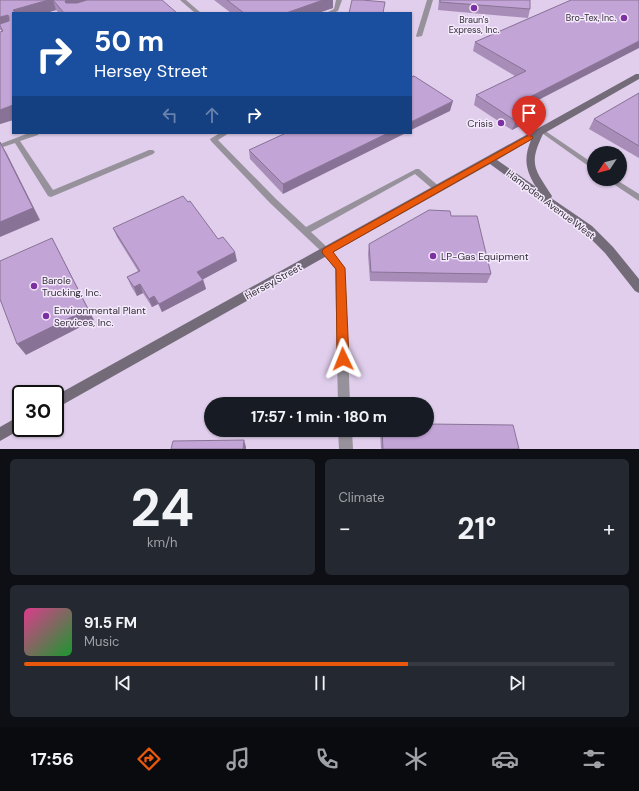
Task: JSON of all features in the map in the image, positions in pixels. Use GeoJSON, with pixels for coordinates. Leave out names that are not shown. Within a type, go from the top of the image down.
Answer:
{"type":"FeatureCollection","features":[{"type":"Feature","properties":{"kind":"street","name":"Hersey Street"},"geometry":{"type":"LineString","coordinates":[[64,398],[639,76]]}},
{"type":"Feature","properties":{"kind":"street"},"geometry":{"type":"LineString","coordinates":[[541,130],[531,148],[529,156],[530,164],[535,180],[551,202]]}},
{"type":"Feature","properties":{"kind":"street","name":"Hampden Avenue West"},"geometry":{"type":"LineString","coordinates":[[491,160],[588,229],[626,270],[639,288]]}},
{"type":"Feature","properties":{"kind":"street"},"geometry":{"type":"LineString","coordinates":[[326,252],[340,268],[344,397]]}},
{"type":"Feature","properties":{"kind":"street"},"geometry":{"type":"LineString","coordinates":[[0,434],[12,427]]}},
{"type":"Feature","properties":{"kind":"street"},"geometry":{"type":"LineString","coordinates":[[345,437],[346,449]]}},
{"type":"Feature","properties":{"kind":"lane"},"geometry":{"type":"LineString","coordinates":[[183,0],[197,12]]}},
{"type":"Feature","properties":{"kind":"lane"},"geometry":{"type":"LineString","coordinates":[[331,12],[336,10],[339,0]]}},
{"type":"Feature","properties":{"kind":"lane"},"geometry":{"type":"LineString","coordinates":[[419,36],[430,0]]}},
{"type":"Feature","properties":{"kind":"lane"},"geometry":{"type":"LineString","coordinates":[[541,130],[587,163]]}},
{"type":"Feature","properties":{"kind":"lane"},"geometry":{"type":"LineString","coordinates":[[0,146],[33,134]]}},
{"type":"Feature","properties":{"kind":"lane"},"geometry":{"type":"LineString","coordinates":[[224,134],[213,139],[273,201],[326,252]]}},
{"type":"Feature","properties":{"kind":"lane"},"geometry":{"type":"LineString","coordinates":[[16,140],[51,194],[151,152]]}},
{"type":"Feature","properties":{"kind":"lane"},"geometry":{"type":"LineString","coordinates":[[305,231],[416,171],[438,189]]}},
{"type":"Feature","properties":{"kind":"lane"},"geometry":{"type":"LineString","coordinates":[[621,186],[639,198]]}},
{"type":"Feature","properties":{"kind":"shaded area"},"geometry":{"type":"Polygon","coordinates":[[[0,0],[639,0],[639,449],[0,449],[0,0]]]}},
{"type":"Feature","properties":{"kind":"building"},"geometry":{"type":"Polygon","coordinates":[[[0,0],[48,0],[13,10],[14,12],[12,12],[12,105],[0,110],[0,32],[3,31],[0,24],[9,21],[9,17],[8,15],[0,17],[0,0]]]}},
{"type":"Feature","properties":{"kind":"building"},"geometry":{"type":"Polygon","coordinates":[[[53,0],[66,0],[66,3],[77,3],[87,0],[162,0],[176,12],[63,12],[53,0]]]}},
{"type":"Feature","properties":{"kind":"building"},"geometry":{"type":"Polygon","coordinates":[[[227,0],[323,0],[289,12],[243,12],[227,0]]]}},
{"type":"Feature","properties":{"kind":"building"},"geometry":{"type":"Polygon","coordinates":[[[352,0],[385,2],[383,12],[349,12],[352,0]]]}},
{"type":"Feature","properties":{"kind":"building"},"geometry":{"type":"Polygon","coordinates":[[[440,0],[530,0],[530,9],[440,2],[440,0]]]}},
{"type":"Feature","properties":{"kind":"building"},"geometry":{"type":"Polygon","coordinates":[[[571,0],[639,0],[639,41],[524,100],[538,109],[516,121],[476,95],[526,71],[475,42],[571,0]]]}},
{"type":"Feature","properties":{"kind":"building"},"geometry":{"type":"Polygon","coordinates":[[[414,76],[453,101],[412,122],[412,77],[414,76]]]}},
{"type":"Feature","properties":{"kind":"building"},"geometry":{"type":"Polygon","coordinates":[[[639,93],[639,146],[594,119],[639,93]]]}},
{"type":"Feature","properties":{"kind":"building"},"geometry":{"type":"Polygon","coordinates":[[[284,134],[386,134],[283,184],[249,150],[284,134]]]}},
{"type":"Feature","properties":{"kind":"building"},"geometry":{"type":"Polygon","coordinates":[[[0,142],[33,208],[0,222],[0,142]]]}},
{"type":"Feature","properties":{"kind":"building"},"geometry":{"type":"Polygon","coordinates":[[[183,196],[188,202],[190,201],[218,239],[223,237],[235,252],[197,272],[203,280],[159,304],[154,296],[149,299],[140,284],[134,287],[127,277],[140,271],[113,228],[183,196]]]}},
{"type":"Feature","properties":{"kind":"building"},"geometry":{"type":"Polygon","coordinates":[[[429,210],[450,211],[451,216],[477,216],[491,274],[371,272],[369,244],[429,210]]]}},
{"type":"Feature","properties":{"kind":"building"},"geometry":{"type":"Polygon","coordinates":[[[52,238],[88,309],[17,344],[0,299],[0,261],[52,238]]]}},
{"type":"Feature","properties":{"kind":"building"},"geometry":{"type":"Polygon","coordinates":[[[434,424],[513,425],[519,449],[383,449],[382,437],[434,437],[434,424]]]}},
{"type":"Feature","properties":{"kind":"building"},"geometry":{"type":"Polygon","coordinates":[[[244,440],[243,449],[171,449],[173,441],[244,440]]]}},
{"type":"Feature","properties":{"kind":"place","name":"Braun's Express, Inc."},"geometry":{"type":"Point","coordinates":[474,8]}},
{"type":"Feature","properties":{"kind":"place","name":"Bro-Tex, Inc."},"geometry":{"type":"Point","coordinates":[624,18]}},
{"type":"Feature","properties":{"kind":"place","name":"Crisis"},"geometry":{"type":"Point","coordinates":[501,123]}},
{"type":"Feature","properties":{"kind":"place","name":"LP-Gas Equipment"},"geometry":{"type":"Point","coordinates":[433,256]}},
{"type":"Feature","properties":{"kind":"place","name":"Barole Trucking, Inc."},"geometry":{"type":"Point","coordinates":[34,286]}},
{"type":"Feature","properties":{"kind":"place","name":"Environmental Plant Services, Inc."},"geometry":{"type":"Point","coordinates":[46,316]}},
{"type":"Feature","properties":{"kind":"route"},"geometry":{"type":"LineString","coordinates":[[343,359],[340,268],[326,252],[495,158],[529,137]]}}]}
